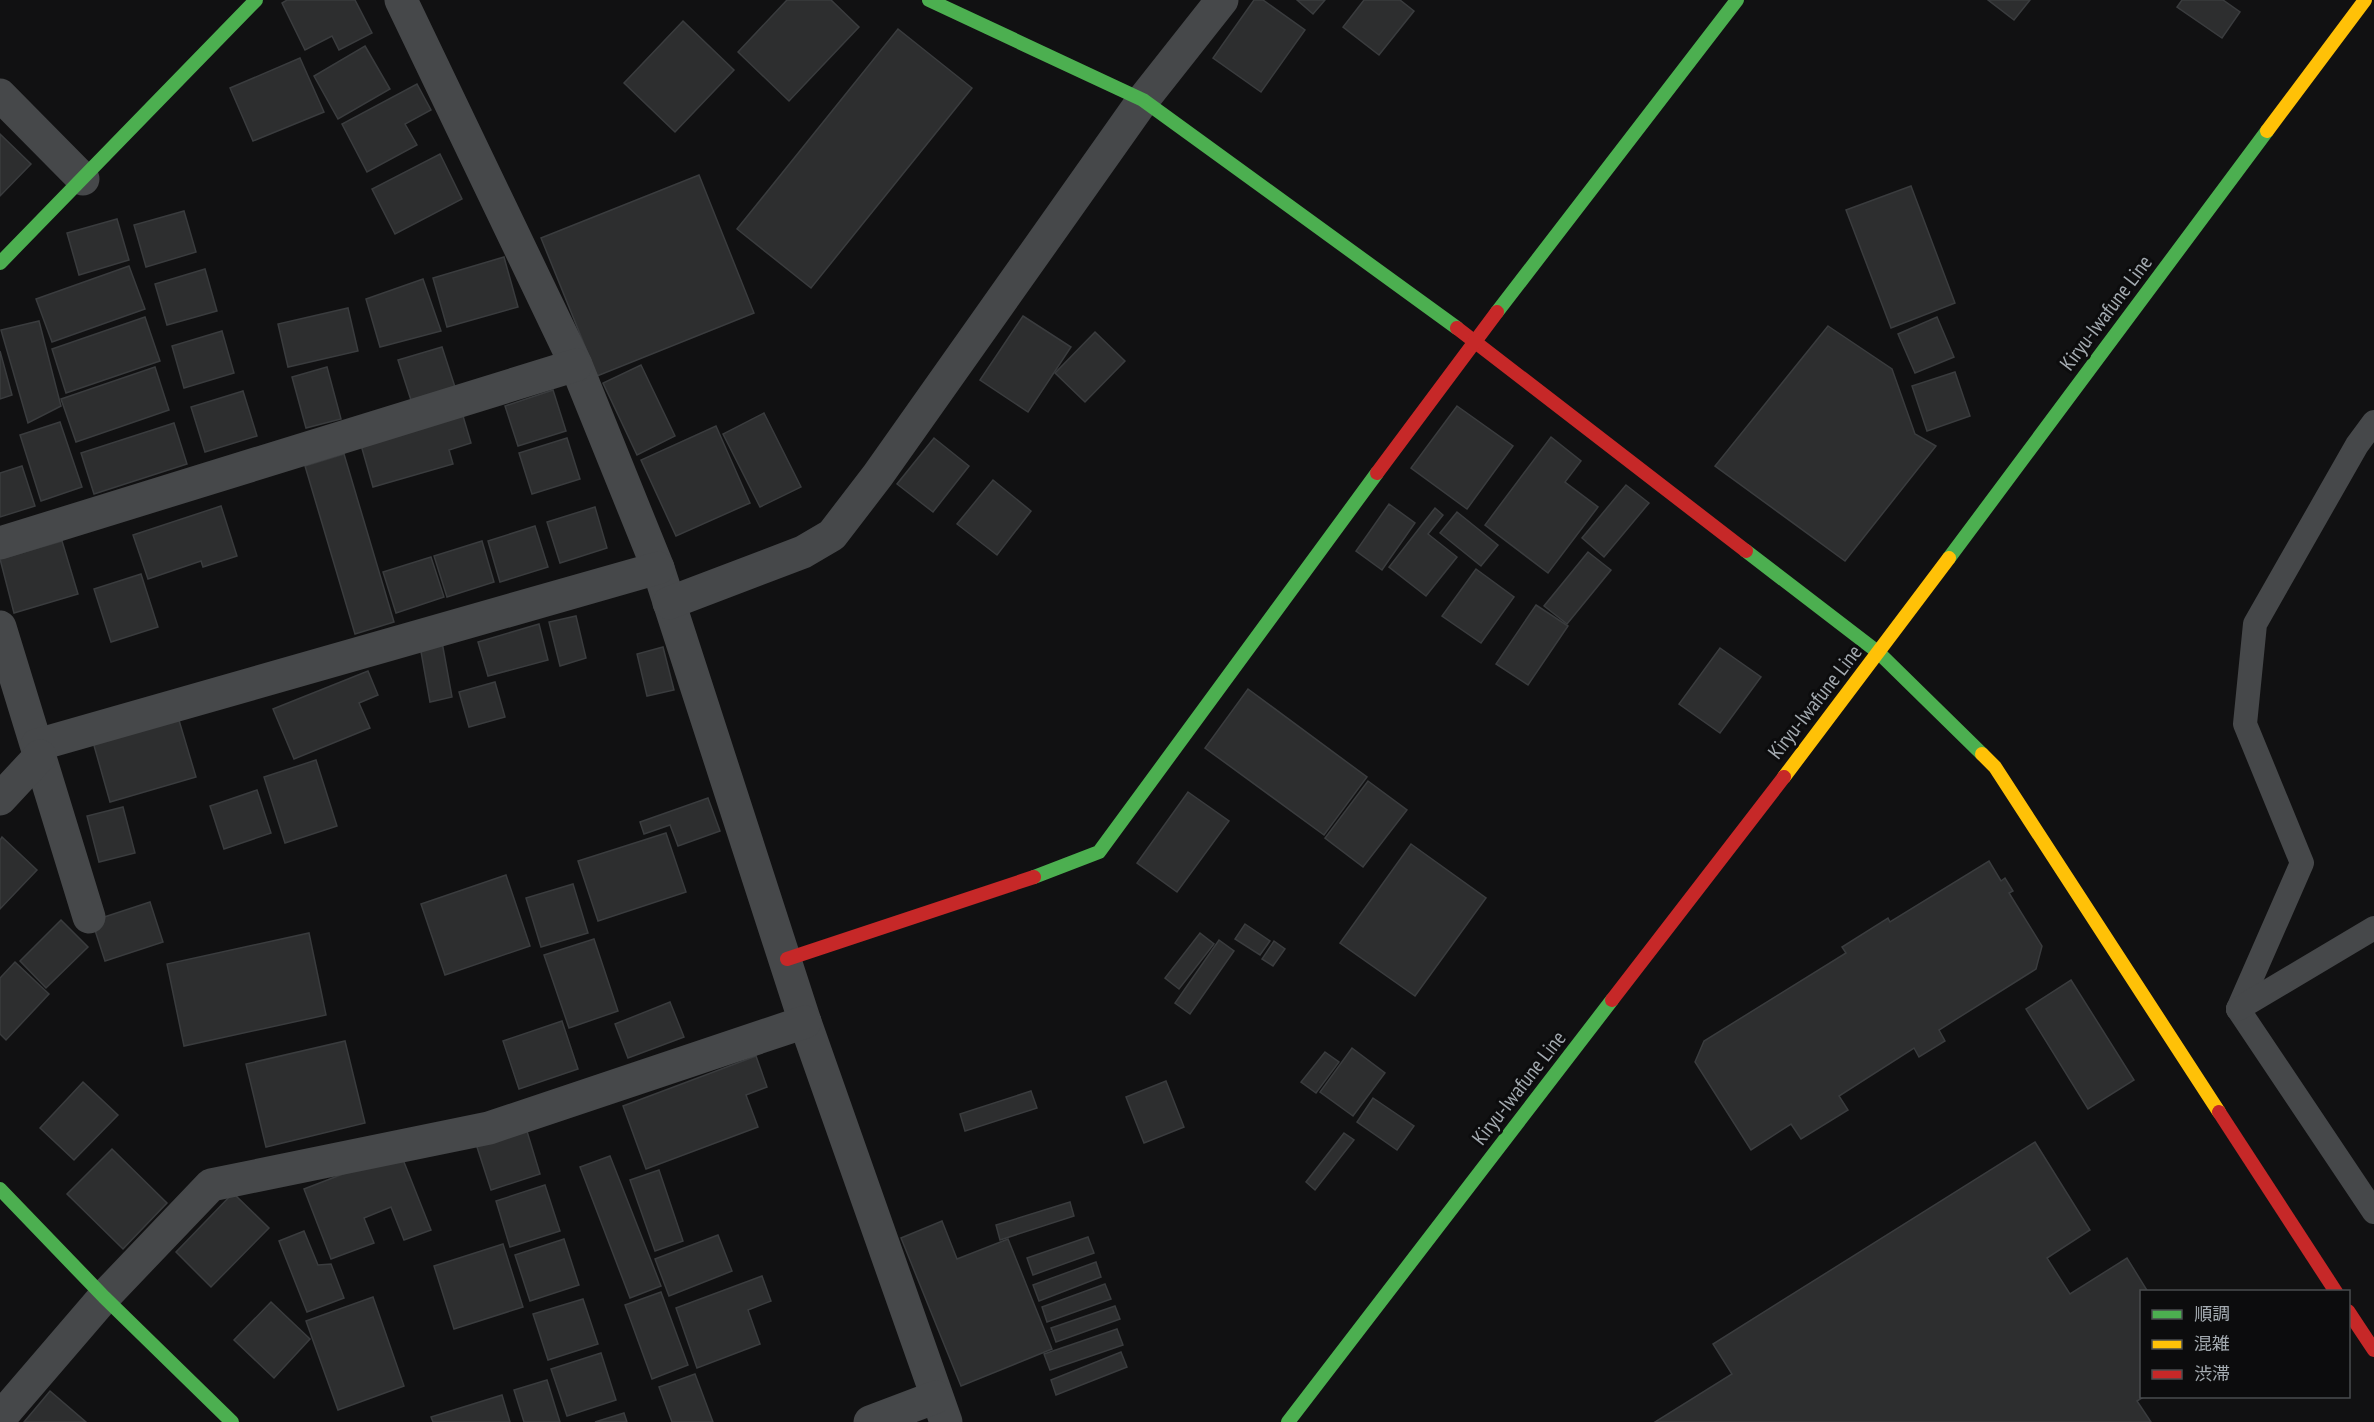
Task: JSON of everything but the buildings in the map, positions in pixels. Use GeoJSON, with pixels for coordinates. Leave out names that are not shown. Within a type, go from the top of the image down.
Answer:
{"type":"FeatureCollection","features":[{"type":"Feature","properties":{"kind":"street"},"geometry":{"type":"LineString","coordinates":[[0,263],[256,0]]}},
{"type":"Feature","properties":{"kind":"street"},"geometry":{"type":"LineString","coordinates":[[401,0],[576,365],[658,568],[787,959],[805,1022],[941,1409],[870,1422]]}},
{"type":"Feature","properties":{"kind":"street"},"geometry":{"type":"LineString","coordinates":[[929,0],[1143,100],[1474,341],[1880,653],[1995,767],[2335,1290]]}},
{"type":"Feature","properties":{"kind":"street"},"geometry":{"type":"LineString","coordinates":[[669,603],[803,552],[832,535],[878,475],[1143,100],[1222,0]]}},
{"type":"Feature","properties":{"kind":"street"},"geometry":{"type":"LineString","coordinates":[[787,959],[1051,871],[1099,852],[1474,341],[1737,0]]}},
{"type":"Feature","properties":{"kind":"street","name":"Kiryu-Iwafune Line"},"geometry":{"type":"LineString","coordinates":[[1288,1422],[1880,653],[2364,0]]}},
{"type":"Feature","properties":{"kind":"street"},"geometry":{"type":"LineString","coordinates":[[0,95],[83,179]]}},
{"type":"Feature","properties":{"kind":"street"},"geometry":{"type":"LineString","coordinates":[[0,543],[576,365]]}},
{"type":"Feature","properties":{"kind":"street"},"geometry":{"type":"LineString","coordinates":[[0,799],[39,750],[658,568]]}},
{"type":"Feature","properties":{"kind":"street"},"geometry":{"type":"LineString","coordinates":[[0,627],[89,917]]}},
{"type":"Feature","properties":{"kind":"street"},"geometry":{"type":"LineString","coordinates":[[0,1418],[104,1297],[211,1185],[489,1128],[805,1022]]}},
{"type":"Feature","properties":{"kind":"street"},"geometry":{"type":"LineString","coordinates":[[0,1189],[104,1297],[232,1422]]}},
{"type":"Feature","properties":{"kind":"street"},"geometry":{"type":"LineString","coordinates":[[2350,1313],[2374,1350]]}},
{"type":"Feature","properties":{"kind":"lane"},"geometry":{"type":"LineString","coordinates":[[2238,1009],[2302,863],[2245,724],[2255,624],[2357,445],[2374,422]]}},
{"type":"Feature","properties":{"kind":"lane"},"geometry":{"type":"LineString","coordinates":[[2238,1009],[2374,928]]}},
{"type":"Feature","properties":{"kind":"lane"},"geometry":{"type":"LineString","coordinates":[[2238,1009],[2374,1212]]}},
{"type":"Feature","properties":{"kind":"traffic: fast"},"geometry":{"type":"LineString","coordinates":[[0,263],[256,0]]}},
{"type":"Feature","properties":{"kind":"traffic: fast"},"geometry":{"type":"LineString","coordinates":[[929,0],[1143,100],[1457,328]]}},
{"type":"Feature","properties":{"kind":"traffic: fast"},"geometry":{"type":"LineString","coordinates":[[1497,312],[1737,0]]}},
{"type":"Feature","properties":{"kind":"traffic: fast"},"geometry":{"type":"LineString","coordinates":[[1949,558],[2267,131]]}},
{"type":"Feature","properties":{"kind":"traffic: fast"},"geometry":{"type":"LineString","coordinates":[[1034,877],[1099,852],[1377,473]]}},
{"type":"Feature","properties":{"kind":"traffic: fast"},"geometry":{"type":"LineString","coordinates":[[1746,551],[1879,653],[1982,754]]}},
{"type":"Feature","properties":{"kind":"traffic: fast"},"geometry":{"type":"LineString","coordinates":[[1288,1422],[1612,1000]]}},
{"type":"Feature","properties":{"kind":"traffic: fast"},"geometry":{"type":"LineString","coordinates":[[0,1189],[104,1297],[232,1422]]}},
{"type":"Feature","properties":{"kind":"traffic: slow"},"geometry":{"type":"LineString","coordinates":[[2267,131],[2365,0]]}},
{"type":"Feature","properties":{"kind":"traffic: slow"},"geometry":{"type":"LineString","coordinates":[[1784,777],[1949,558]]}},
{"type":"Feature","properties":{"kind":"traffic: slow"},"geometry":{"type":"LineString","coordinates":[[1982,754],[1995,767],[2219,1112]]}},
{"type":"Feature","properties":{"kind":"traffic: jam"},"geometry":{"type":"LineString","coordinates":[[1377,473],[1497,312]]}},
{"type":"Feature","properties":{"kind":"traffic: jam"},"geometry":{"type":"LineString","coordinates":[[1457,328],[1746,551]]}},
{"type":"Feature","properties":{"kind":"traffic: jam"},"geometry":{"type":"LineString","coordinates":[[1612,1000],[1784,777]]}},
{"type":"Feature","properties":{"kind":"traffic: jam"},"geometry":{"type":"LineString","coordinates":[[787,959],[1034,877]]}},
{"type":"Feature","properties":{"kind":"traffic: jam"},"geometry":{"type":"LineString","coordinates":[[2219,1112],[2335,1290]]}},
{"type":"Feature","properties":{"kind":"traffic: jam"},"geometry":{"type":"LineString","coordinates":[[2350,1314],[2374,1350]]}}]}
